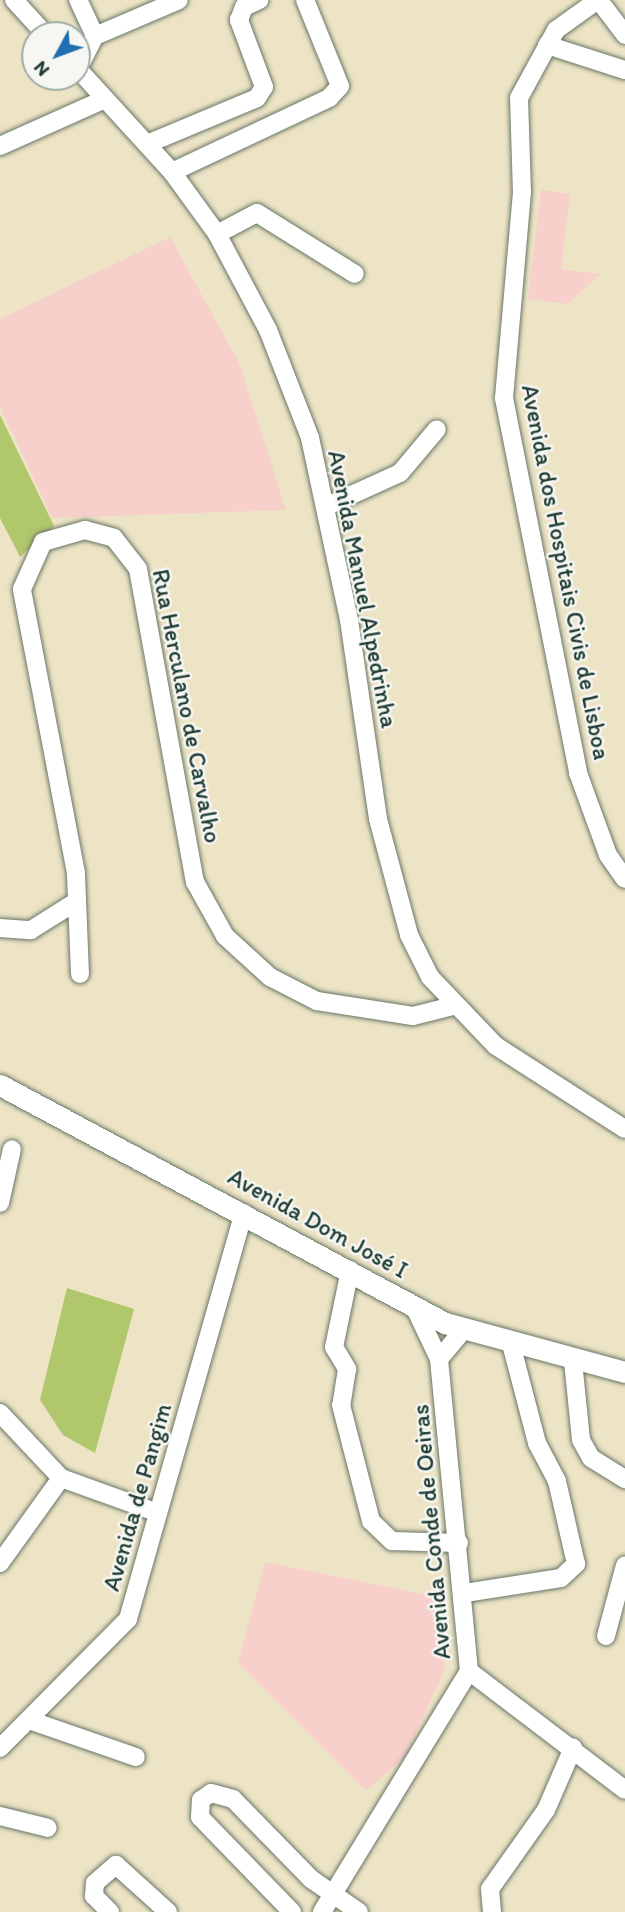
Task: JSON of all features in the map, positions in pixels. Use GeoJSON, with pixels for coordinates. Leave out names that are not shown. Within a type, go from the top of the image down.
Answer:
{"type":"FeatureCollection","features":[{"type":"Feature","properties":{"kind":"street"},"geometry":{"type":"LineString","coordinates":[[14,0],[33,21]]}},
{"type":"Feature","properties":{"kind":"street"},"geometry":{"type":"LineString","coordinates":[[78,0],[95,36]]}},
{"type":"Feature","properties":{"kind":"street"},"geometry":{"type":"LineString","coordinates":[[91,43],[95,36],[179,0]]}},
{"type":"Feature","properties":{"kind":"street"},"geometry":{"type":"LineString","coordinates":[[147,144],[257,98],[264,87],[239,20],[244,7],[259,0]]}},
{"type":"Feature","properties":{"kind":"street"},"geometry":{"type":"LineString","coordinates":[[172,172],[329,98],[340,86],[305,0]]}},
{"type":"Feature","properties":{"kind":"street"},"geometry":{"type":"LineString","coordinates":[[598,3],[625,9]]}},
{"type":"Feature","properties":{"kind":"street"},"geometry":{"type":"LineString","coordinates":[[598,3],[625,34]]}},
{"type":"Feature","properties":{"kind":"street","name":"Avenida dos Hospitais Civis de Lisboa"},"geometry":{"type":"LineString","coordinates":[[598,3],[570,17],[547,45],[519,98],[522,192],[504,398],[578,773],[608,855],[625,878]]}},
{"type":"Feature","properties":{"kind":"street"},"geometry":{"type":"LineString","coordinates":[[547,45],[625,71]]}},
{"type":"Feature","properties":{"kind":"street","name":"Avenida Manuel Alpedrinha"},"geometry":{"type":"LineString","coordinates":[[91,84],[172,172],[217,234],[268,330],[310,439],[325,507],[378,819],[409,935],[453,1006]]}},
{"type":"Feature","properties":{"kind":"street"},"geometry":{"type":"LineString","coordinates":[[0,146],[105,99]]}},
{"type":"Feature","properties":{"kind":"street"},"geometry":{"type":"LineString","coordinates":[[217,234],[257,213],[355,274]]}},
{"type":"Feature","properties":{"kind":"street"},"geometry":{"type":"LineString","coordinates":[[325,507],[400,473],[437,429]]}},
{"type":"Feature","properties":{"kind":"street","name":"Rua Herculano de Carvalho"},"geometry":{"type":"LineString","coordinates":[[80,974],[74,903],[76,873],[22,589],[43,542],[57,533],[85,530],[114,538],[138,569],[195,881],[225,936],[270,978],[317,1001],[414,1016],[453,1006]]}},
{"type":"Feature","properties":{"kind":"street"},"geometry":{"type":"LineString","coordinates":[[0,928],[31,930],[74,903]]}},
{"type":"Feature","properties":{"kind":"street"},"geometry":{"type":"LineString","coordinates":[[453,1006],[496,1046],[625,1129]]}},
{"type":"Feature","properties":{"kind":"street","name":"Avenida Dom José I"},"geometry":{"type":"LineString","coordinates":[[0,1085],[414,1306],[464,1329],[573,1361],[625,1372]]}},
{"type":"Feature","properties":{"kind":"street"},"geometry":{"type":"LineString","coordinates":[[0,1203],[12,1150]]}},
{"type":"Feature","properties":{"kind":"street","name":"Avenida de Pangim"},"geometry":{"type":"LineString","coordinates":[[0,1748],[128,1619],[244,1213]]}},
{"type":"Feature","properties":{"kind":"street"},"geometry":{"type":"LineString","coordinates":[[350,1270],[334,1347],[347,1369],[341,1405],[371,1521],[392,1541],[460,1543]]}},
{"type":"Feature","properties":{"kind":"street","name":"Avenida Conde de Oeiras"},"geometry":{"type":"LineString","coordinates":[[322,1912],[469,1671],[465,1593],[439,1359],[414,1306]]}},
{"type":"Feature","properties":{"kind":"street"},"geometry":{"type":"LineString","coordinates":[[439,1359],[464,1329]]}},
{"type":"Feature","properties":{"kind":"street"},"geometry":{"type":"LineString","coordinates":[[465,1593],[561,1578],[576,1564],[557,1481],[537,1443],[511,1344]]}},
{"type":"Feature","properties":{"kind":"street"},"geometry":{"type":"LineString","coordinates":[[573,1361],[582,1440],[591,1458],[625,1479]]}},
{"type":"Feature","properties":{"kind":"street"},"geometry":{"type":"LineString","coordinates":[[0,1413],[61,1478],[158,1513]]}},
{"type":"Feature","properties":{"kind":"street"},"geometry":{"type":"LineString","coordinates":[[0,1563],[61,1478]]}},
{"type":"Feature","properties":{"kind":"street"},"geometry":{"type":"LineString","coordinates":[[606,1636],[625,1565]]}},
{"type":"Feature","properties":{"kind":"street"},"geometry":{"type":"LineString","coordinates":[[469,1671],[625,1790]]}},
{"type":"Feature","properties":{"kind":"street"},"geometry":{"type":"LineString","coordinates":[[29,1720],[136,1757]]}},
{"type":"Feature","properties":{"kind":"street"},"geometry":{"type":"LineString","coordinates":[[492,1912],[490,1889],[546,1810],[573,1748]]}},
{"type":"Feature","properties":{"kind":"street"},"geometry":{"type":"LineString","coordinates":[[292,1912],[200,1817],[201,1800],[211,1793],[233,1799],[312,1879],[359,1912]]}},
{"type":"Feature","properties":{"kind":"street"},"geometry":{"type":"LineString","coordinates":[[0,1816],[48,1828]]}},
{"type":"Feature","properties":{"kind":"street"},"geometry":{"type":"LineString","coordinates":[[110,1912],[94,1896],[95,1883],[116,1865],[168,1912]]}},
{"type":"Feature","properties":{"kind":"shaded area"},"geometry":{"type":"Polygon","coordinates":[[[541,190],[570,194],[561,269],[600,274],[568,304],[528,299],[541,190]]]}},
{"type":"Feature","properties":{"kind":"shaded area"},"geometry":{"type":"Polygon","coordinates":[[[170,237],[240,365],[286,510],[52,518],[0,406],[0,319],[170,237]]]}},
{"type":"Feature","properties":{"kind":"shaded area"},"geometry":{"type":"Polygon","coordinates":[[[265,1562],[432,1596],[445,1669],[405,1757],[366,1791],[238,1663],[265,1562]]]}},
{"type":"Feature","properties":{"kind":"green space"},"geometry":{"type":"Polygon","coordinates":[[[0,415],[54,526],[20,557],[0,518],[0,415]]]}},
{"type":"Feature","properties":{"kind":"green space"},"geometry":{"type":"Polygon","coordinates":[[[67,1288],[134,1309],[95,1453],[63,1435],[40,1400],[67,1288]]]}}]}
